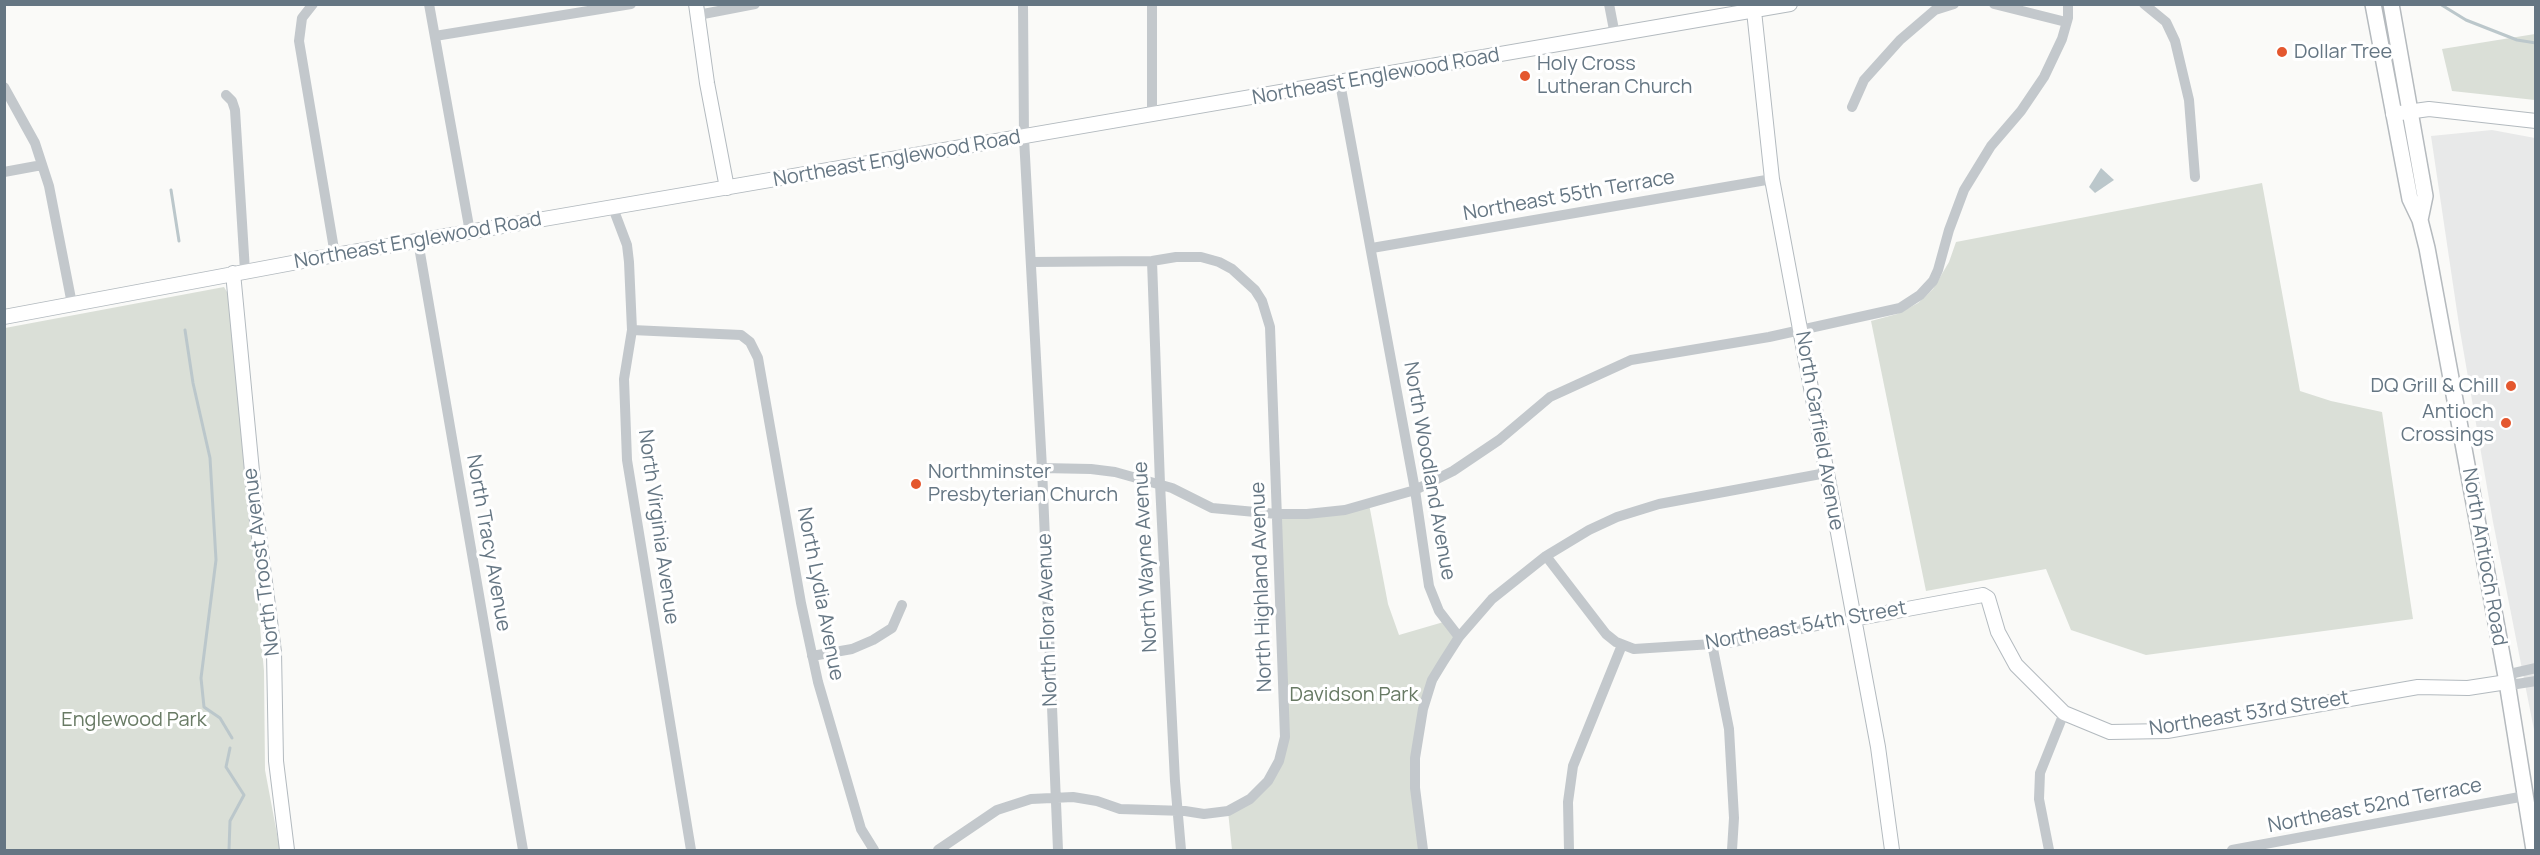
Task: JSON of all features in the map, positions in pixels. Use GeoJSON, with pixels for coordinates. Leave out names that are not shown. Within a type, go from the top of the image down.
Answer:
{"type":"FeatureCollection","features":[{"type":"Feature","properties":{"kind":"main road","name":"North Antioch Road"},"geometry":{"type":"LineString","coordinates":[[2373,4],[2410,200],[2420,220],[2506,682],[2534,850]]}},
{"type":"Feature","properties":{"kind":"main road","name":"North Antioch Road"},"geometry":{"type":"LineString","coordinates":[[2391,4],[2426,196],[2420,220]]}},
{"type":"Feature","properties":{"kind":"street"},"geometry":{"type":"LineString","coordinates":[[313,4],[302,18],[299,41],[335,255]]}},
{"type":"Feature","properties":{"kind":"street"},"geometry":{"type":"LineString","coordinates":[[429,4],[470,232]]}},
{"type":"Feature","properties":{"kind":"street"},"geometry":{"type":"LineString","coordinates":[[435,36],[631,4]]}},
{"type":"Feature","properties":{"kind":"street"},"geometry":{"type":"LineString","coordinates":[[727,188],[707,83],[697,10],[755,4]]}},
{"type":"Feature","properties":{"kind":"street"},"geometry":{"type":"LineString","coordinates":[[1023,4],[1024,138]]}},
{"type":"Feature","properties":{"kind":"street"},"geometry":{"type":"LineString","coordinates":[[1152,4],[1152,115]]}},
{"type":"Feature","properties":{"kind":"street"},"geometry":{"type":"LineString","coordinates":[[1609,4],[1615,35]]}},
{"type":"Feature","properties":{"kind":"street","name":"Northeast Englewood Road"},"geometry":{"type":"LineString","coordinates":[[4,317],[335,255],[1340,83],[1615,35],[1753,8],[1790,4]]}},
{"type":"Feature","properties":{"kind":"street"},"geometry":{"type":"LineString","coordinates":[[1852,107],[1864,80],[1900,40],[1935,10],[1954,4]]}},
{"type":"Feature","properties":{"kind":"street"},"geometry":{"type":"LineString","coordinates":[[1994,4],[2066,22]]}},
{"type":"Feature","properties":{"kind":"street"},"geometry":{"type":"LineString","coordinates":[[1042,468],[1091,469],[1160,484],[1212,508],[1277,514],[1345,510],[1415,490],[1453,471],[1491,446],[1550,398],[1609,368],[1646,356],[1801,330],[1900,308],[1911,302],[1929,286],[1938,270],[1949,230],[1964,190],[1991,146],[2021,111],[2044,77],[2062,39],[2068,4]]}},
{"type":"Feature","properties":{"kind":"street"},"geometry":{"type":"LineString","coordinates":[[2144,4],[2166,22],[2175,41],[2188,100],[2195,177]]}},
{"type":"Feature","properties":{"kind":"street","name":"North Garfield Avenue"},"geometry":{"type":"LineString","coordinates":[[1753,8],[1772,179],[1852,618],[1878,747],[1892,850]]}},
{"type":"Feature","properties":{"kind":"street","name":"North Woodland Avenue"},"geometry":{"type":"LineString","coordinates":[[1340,83],[1415,490],[1429,586],[1439,611],[1459,637]]}},
{"type":"Feature","properties":{"kind":"street"},"geometry":{"type":"LineString","coordinates":[[4,87],[35,143],[42,165],[55,208],[72,304]]}},
{"type":"Feature","properties":{"kind":"street"},"geometry":{"type":"LineString","coordinates":[[226,95],[232,101],[235,110],[239,272]]}},
{"type":"Feature","properties":{"kind":"street"},"geometry":{"type":"LineString","coordinates":[[2393,114],[2429,109],[2535,121]]}},
{"type":"Feature","properties":{"kind":"street","name":"North Flora Avenue"},"geometry":{"type":"LineString","coordinates":[[1024,138],[1042,468],[1054,798],[1058,850]]}},
{"type":"Feature","properties":{"kind":"street"},"geometry":{"type":"LineString","coordinates":[[4,172],[42,165]]}},
{"type":"Feature","properties":{"kind":"street","name":"Northeast 55th Terrace"},"geometry":{"type":"LineString","coordinates":[[1372,248],[1772,179]]}},
{"type":"Feature","properties":{"kind":"street","name":"North Virginia Avenue"},"geometry":{"type":"LineString","coordinates":[[613,208],[627,245],[632,330],[624,379],[627,460],[691,850]]}},
{"type":"Feature","properties":{"kind":"street","name":"North Tracy Avenue"},"geometry":{"type":"LineString","coordinates":[[418,241],[523,850]]}},
{"type":"Feature","properties":{"kind":"street","name":"North Highland Avenue"},"geometry":{"type":"LineString","coordinates":[[1152,261],[1190,256],[1210,258],[1232,269],[1255,290],[1265,307],[1270,327],[1285,738],[1279,761],[1259,791],[1239,806],[1216,814],[1178,811]]}},
{"type":"Feature","properties":{"kind":"street"},"geometry":{"type":"LineString","coordinates":[[1031,262],[1152,261]]}},
{"type":"Feature","properties":{"kind":"street","name":"North Wayne Avenue"},"geometry":{"type":"LineString","coordinates":[[1152,261],[1160,484],[1181,850]]}},
{"type":"Feature","properties":{"kind":"street","name":"North Troost Avenue"},"geometry":{"type":"LineString","coordinates":[[239,272],[256,513],[273,642],[276,761],[287,850]]}},
{"type":"Feature","properties":{"kind":"street","name":"North Lydia Avenue"},"geometry":{"type":"LineString","coordinates":[[632,330],[734,333],[747,339],[758,358],[812,656],[846,785],[861,829],[874,850]]}},
{"type":"Feature","properties":{"kind":"street"},"geometry":{"type":"LineString","coordinates":[[1423,850],[1415,788],[1419,729],[1432,680],[1459,637],[1492,599],[1546,556],[1589,530],[1638,510],[1680,499],[1713,495],[1826,473]]}},
{"type":"Feature","properties":{"kind":"street"},"geometry":{"type":"LineString","coordinates":[[1546,556],[1606,634],[1622,645],[1574,766],[1568,802],[1569,850]]}},
{"type":"Feature","properties":{"kind":"street","name":"Northeast 54th Street"},"geometry":{"type":"LineString","coordinates":[[1622,645],[1641,650],[1756,639],[1852,618],[1983,595],[1988,598]]}},
{"type":"Feature","properties":{"kind":"street","name":"Northeast 53rd Street"},"geometry":{"type":"LineString","coordinates":[[1988,598],[1998,633],[2011,659],[2064,713],[2110,732],[2167,731],[2418,687],[2468,688],[2506,682],[2517,684],[2535,681]]}},
{"type":"Feature","properties":{"kind":"street"},"geometry":{"type":"LineString","coordinates":[[812,656],[852,649],[873,640],[892,628],[902,605]]}},
{"type":"Feature","properties":{"kind":"street"},"geometry":{"type":"LineString","coordinates":[[1712,644],[1729,729],[1734,818],[1732,850]]}},
{"type":"Feature","properties":{"kind":"street","name":"Northeast 53rd Street"},"geometry":{"type":"LineString","coordinates":[[2506,682],[2514,674],[2535,668]]}},
{"type":"Feature","properties":{"kind":"street"},"geometry":{"type":"LineString","coordinates":[[2049,850],[2039,799],[2040,773],[2064,713]]}},
{"type":"Feature","properties":{"kind":"street","name":"Northeast 52nd Terrace"},"geometry":{"type":"LineString","coordinates":[[2232,850],[2525,796]]}},
{"type":"Feature","properties":{"kind":"street"},"geometry":{"type":"LineString","coordinates":[[938,850],[997,810],[1030,799],[1085,798],[1120,809],[1178,811]]}},
{"type":"Feature","properties":{"kind":"shaded area","name":"Antioch Crossings"},"geometry":{"type":"Polygon","coordinates":[[[2492,130],[2535,138],[2535,735],[2493,522],[2459,325],[2431,136],[2492,130]]]}},
{"type":"Feature","properties":{"kind":"shaded area"},"geometry":{"type":"Polygon","coordinates":[[[2101,168],[2114,180],[2095,193],[2089,187],[2101,168]]]}},
{"type":"Feature","properties":{"kind":"green space"},"geometry":{"type":"Polygon","coordinates":[[[2535,34],[2535,100],[2452,91],[2442,49],[2535,34]]]}},
{"type":"Feature","properties":{"kind":"green space"},"geometry":{"type":"Polygon","coordinates":[[[2262,183],[2300,391],[2331,401],[2382,412],[2413,619],[2146,655],[2071,630],[2046,569],[1926,591],[1871,321],[1897,314],[1918,303],[1933,289],[1949,262],[1956,242],[2262,183]]]}},
{"type":"Feature","properties":{"kind":"green space","name":"Englewood Park"},"geometry":{"type":"Polygon","coordinates":[[[224,287],[230,297],[264,671],[265,770],[280,850],[5,850],[5,328],[224,287]]]}},
{"type":"Feature","properties":{"kind":"green space","name":"Davidson Park"},"geometry":{"type":"Polygon","coordinates":[[[1369,504],[1388,604],[1399,635],[1447,621],[1459,637],[1423,709],[1415,788],[1424,850],[1232,850],[1228,811],[1250,799],[1279,761],[1284,713],[1277,514],[1369,504]]]}},
{"type":"Feature","properties":{"kind":"waterway"},"geometry":{"type":"LineString","coordinates":[[2440,4],[2466,20],[2517,40],[2536,43]]}},
{"type":"Feature","properties":{"kind":"waterway"},"geometry":{"type":"LineString","coordinates":[[171,190],[179,241]]}},
{"type":"Feature","properties":{"kind":"waterway"},"geometry":{"type":"LineString","coordinates":[[185,330],[193,383],[210,458],[216,560],[201,678],[204,707],[220,718],[232,738]]}},
{"type":"Feature","properties":{"kind":"waterway"},"geometry":{"type":"LineString","coordinates":[[229,850],[230,821],[244,795],[226,767],[230,748]]}},
{"type":"Feature","properties":{"kind":"place","name":"Dollar Tree"},"geometry":{"type":"Point","coordinates":[2282,52]}},
{"type":"Feature","properties":{"kind":"place","name":"Holy Cross Lutheran Church"},"geometry":{"type":"Point","coordinates":[1525,76]}},
{"type":"Feature","properties":{"kind":"place","name":"DQ Grill & Chill"},"geometry":{"type":"Point","coordinates":[2511,386]}},
{"type":"Feature","properties":{"kind":"place","name":"Antioch Crossings"},"geometry":{"type":"Point","coordinates":[2506,423]}},
{"type":"Feature","properties":{"kind":"place","name":"Northminster Presbyterian Church"},"geometry":{"type":"Point","coordinates":[916,484]}}]}
